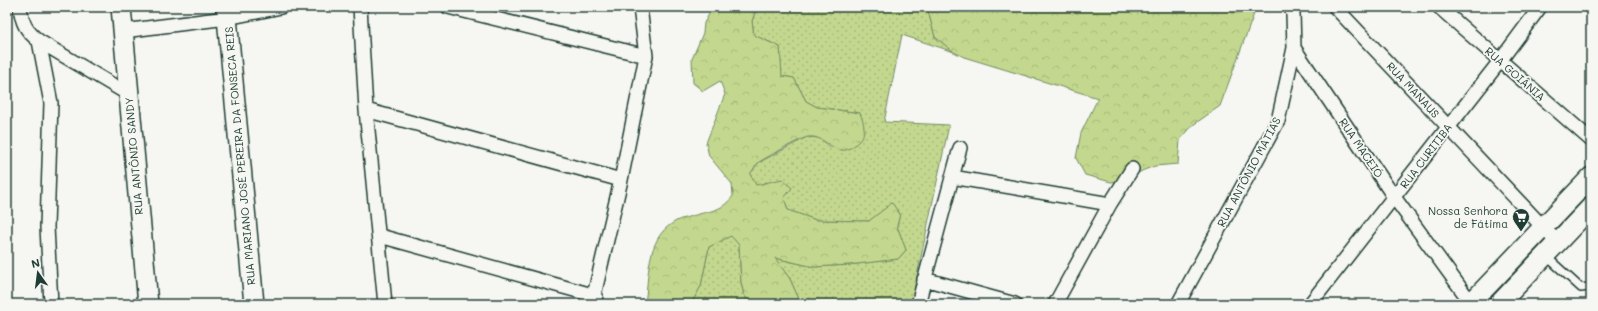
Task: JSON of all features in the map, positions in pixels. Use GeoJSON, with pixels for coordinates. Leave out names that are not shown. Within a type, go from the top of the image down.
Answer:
{"type":"FeatureCollection","features":[{"type":"Feature","properties":{"kind":"street"},"geometry":{"type":"LineString","coordinates":[[20,7],[22,20],[27,31],[39,41],[128,94]]}},
{"type":"Feature","properties":{"kind":"street","name":"RUA ANTÔNIO SANDY"},"geometry":{"type":"LineString","coordinates":[[121,7],[148,304]]}},
{"type":"Feature","properties":{"kind":"street"},"geometry":{"type":"LineString","coordinates":[[123,31],[227,12],[281,7]]}},
{"type":"Feature","properties":{"kind":"street"},"geometry":{"type":"LineString","coordinates":[[360,7],[366,110],[380,236],[385,304]]}},
{"type":"Feature","properties":{"kind":"street"},"geometry":{"type":"LineString","coordinates":[[448,7],[646,56]]}},
{"type":"Feature","properties":{"kind":"street"},"geometry":{"type":"LineString","coordinates":[[380,236],[594,300],[621,180],[646,56],[640,7]]}},
{"type":"Feature","properties":{"kind":"street","name":"RUA ANTÔNIO MATIAS"},"geometry":{"type":"LineString","coordinates":[[1178,304],[1278,121],[1294,48],[1293,14],[1290,7]]}},
{"type":"Feature","properties":{"kind":"street","name":"RUA MANAUS"},"geometry":{"type":"LineString","coordinates":[[1335,7],[1542,227],[1552,249]]}},
{"type":"Feature","properties":{"kind":"street","name":"RUA GOIÂNIA"},"geometry":{"type":"LineString","coordinates":[[1439,7],[1591,140]]}},
{"type":"Feature","properties":{"kind":"street","name":"RUA CURITIBA"},"geometry":{"type":"LineString","coordinates":[[1310,304],[1500,61],[1540,7]]}},
{"type":"Feature","properties":{"kind":"street","name":"RUA MARIANO JOSÉ PEREIRA DA FONSECA REIS"},"geometry":{"type":"LineString","coordinates":[[227,12],[254,304]]}},
{"type":"Feature","properties":{"kind":"street"},"geometry":{"type":"LineString","coordinates":[[39,41],[51,103],[47,227],[51,304]]}},
{"type":"Feature","properties":{"kind":"street","name":"RUA MACEIÓ"},"geometry":{"type":"LineString","coordinates":[[1294,48],[1394,197],[1471,304]]}},
{"type":"Feature","properties":{"kind":"street"},"geometry":{"type":"LineString","coordinates":[[366,110],[621,180]]}},
{"type":"Feature","properties":{"kind":"street"},"geometry":{"type":"LineString","coordinates":[[918,304],[960,148]]}},
{"type":"Feature","properties":{"kind":"street"},"geometry":{"type":"LineString","coordinates":[[1055,304],[1110,204],[1132,169]]}},
{"type":"Feature","properties":{"kind":"street"},"geometry":{"type":"LineString","coordinates":[[952,177],[1110,204]]}},
{"type":"Feature","properties":{"kind":"street"},"geometry":{"type":"LineString","coordinates":[[1471,304],[1542,227],[1591,177]]}},
{"type":"Feature","properties":{"kind":"street"},"geometry":{"type":"LineString","coordinates":[[1499,304],[1591,208]]}},
{"type":"Feature","properties":{"kind":"street"},"geometry":{"type":"LineString","coordinates":[[924,279],[1015,304]]}},
{"type":"Feature","properties":{"kind":"lane"},"geometry":{"type":"LineString","coordinates":[[1552,249],[1582,288],[1588,287],[1591,284]]}},
{"type":"Feature","properties":{"kind":"green space"},"geometry":{"type":"Polygon","coordinates":[[[713,7],[757,7],[752,21],[754,35],[780,47],[782,76],[794,78],[806,101],[817,107],[860,113],[864,124],[862,138],[851,148],[845,150],[838,149],[815,137],[808,137],[769,156],[759,162],[750,174],[756,185],[782,179],[792,188],[784,198],[788,210],[816,220],[869,221],[892,203],[900,214],[897,226],[906,250],[898,259],[849,265],[814,267],[775,258],[790,279],[801,304],[751,304],[744,295],[741,282],[739,245],[731,236],[709,247],[701,286],[691,304],[645,304],[650,259],[653,249],[664,230],[679,220],[718,209],[733,196],[732,184],[709,156],[706,143],[725,94],[720,81],[703,91],[693,83],[692,59],[703,33],[704,23],[713,7]]]}},
{"type":"Feature","properties":{"kind":"green space"},"geometry":{"type":"Polygon","coordinates":[[[757,7],[927,7],[935,37],[954,52],[902,35],[884,122],[949,125],[911,304],[801,304],[790,279],[774,258],[814,267],[849,265],[898,259],[906,250],[897,226],[900,214],[892,204],[869,221],[816,220],[788,210],[784,198],[756,185],[750,174],[758,163],[807,137],[820,138],[830,147],[860,113],[817,107],[806,101],[794,78],[781,76],[780,47],[754,35],[752,21],[757,7]]]}},
{"type":"Feature","properties":{"kind":"green space"},"geometry":{"type":"Polygon","coordinates":[[[927,7],[1255,7],[1255,11],[1220,106],[1193,125],[1180,140],[1178,164],[1155,166],[1122,181],[1111,182],[1085,175],[1076,158],[1081,133],[1098,98],[964,57],[954,52],[935,37],[927,7]]]}},
{"type":"Feature","properties":{"kind":"green space"},"geometry":{"type":"Polygon","coordinates":[[[731,235],[739,245],[741,283],[744,295],[751,304],[691,304],[701,286],[709,247],[731,235]]]}},
{"type":"Feature","properties":{"kind":"place","name":"Nossa Senhora de Fátima"},"geometry":{"type":"Point","coordinates":[1521,232]}}]}
